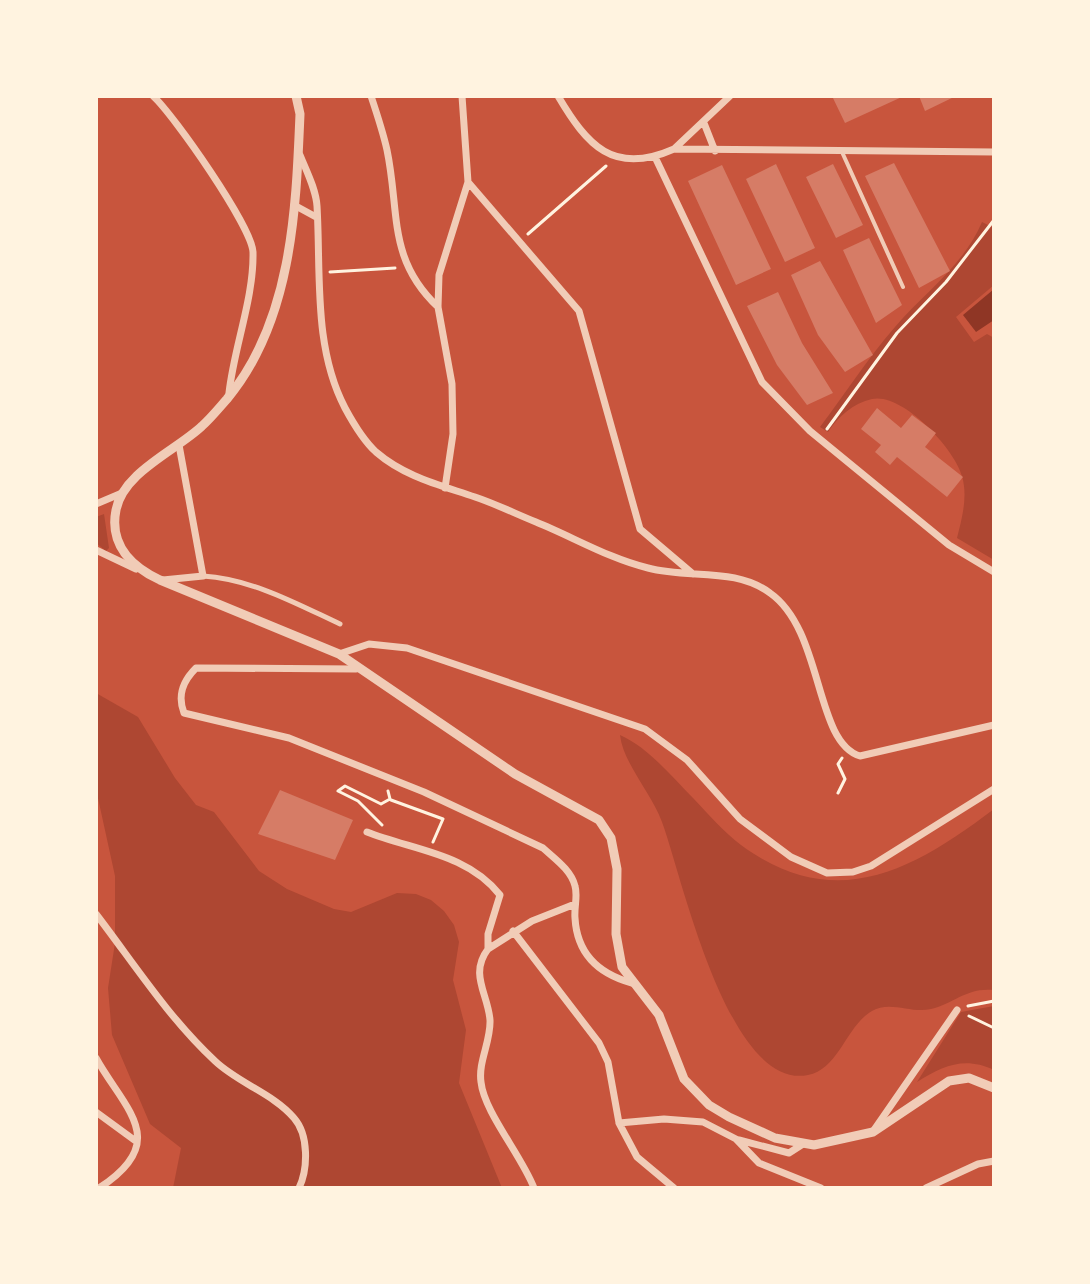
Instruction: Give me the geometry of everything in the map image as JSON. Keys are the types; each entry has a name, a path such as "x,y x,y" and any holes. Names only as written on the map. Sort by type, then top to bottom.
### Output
{"street":[{"path":"153,96 212,178 251,244 250,279 229,396"},
{"path":"96,504 122,493 203,426 229,396 256,355 281,290 290,253 298,150 296,96"},
{"path":"371,96 387,150 398,241 407,268 419,289 438,307"},
{"path":"445,488 453,434 452,384 438,307 439,275 468,182 462,96"},
{"path":"558,96 590,144 601,152 655,157 674,149 730,96"},
{"path":"704,123 715,151"},
{"path":"674,149 994,152"},
{"path":"298,150 317,205 324,349 345,408 375,451 423,481 645,568 694,575 734,576 766,590 788,606 809,646 837,740 846,752 860,756 994,725"},
{"path":"655,157 762,382 820,439 949,545 994,572"},
{"path":"468,182 579,311 640,529 650,541 694,575"},
{"path":"294,205 316,217"},
{"path":"179,445 203,576"},
{"path":"122,493 116,509 118,539 136,569"},
{"path":"96,550 339,654 356,669 515,774 586,812 606,828 617,869 618,951 632,983 659,1015 679,1069 695,1091 746,1126 803,1144 833,1142 873,1132 949,1081 969,1078 994,1088"},
{"path":"160,580 224,577 260,588 340,624"},
{"path":"339,654 369,644 407,648 645,729 687,760 740,819 791,857 827,873 853,872 871,866 994,789"},
{"path":"356,669 196,668 186,678 180,703 184,713 289,738 387,777 543,848 563,866 575,883 577,933 584,952 597,968 632,983"},
{"path":"367,832 393,842 430,849 489,880 500,895 488,934 488,949"},
{"path":"534,1188 519,1154 488,1103 480,1081 490,1018 479,975 481,958 513,931 575,904"},
{"path":"96,914 159,1002 184,1030 218,1064 294,1118 302,1135 306,1165 299,1188"},
{"path":"513,931 599,1043 608,1062 619,1123 637,1157 674,1188"},
{"path":"873,1132 957,1010"},
{"path":"96,1058 131,1108 138,1126 137,1142 131,1158 104,1186"},
{"path":"96,1112 137,1142"},
{"path":"619,1123 691,1121 713,1126 736,1139 789,1153 803,1144"},
{"path":"736,1139 759,1163 821,1188"},
{"path":"926,1188 978,1164 994,1161"}],"lane":[{"path":"841,150 903,287"}],"path":[{"path":"519,242 618,155"},
{"path":"820,439 897,333 946,282 994,220"},
{"path":"320,272 407,268"},
{"path":"838,793 845,779 838,764 846,752"},
{"path":"387,777 390,799"},
{"path":"393,842 378,818 338,791 345,786 381,804 390,799 443,819 430,849"},
{"path":"957,1010 994,1001"},
{"path":"957,1010 994,1028"}],"shaded area":[{"path":"982,222 994,228 994,285 956,317 974,342 987,334 994,338 994,560 957,538 964,500 962,476 938,438 912,413 884,399 872,399 847,411 828,432 820,427 885,339 965,252"},
{"path":"994,289 994,320 976,332 963,315"},
{"path":"104,514 109,548 106,551 96,543 96,517"},
{"path":"96,693 138,717 175,778 196,805 214,812 259,871 287,889 334,909 351,912 397,893 416,894 431,900 444,911 454,925 459,942 453,980 466,1030 459,1083 502,1188 173,1188 181,1148 150,1124 112,1035 108,988 115,943 115,876 96,789"},
{"path":"620,735 650,755 741,845 775,866 809,877 841,880 872,876 903,866 994,809 994,990 969,993 931,1009 879,1008 855,1026 835,1056 819,1071 808,1075 780,1071 754,1050 732,1016 712,975 662,822 626,756"},
{"path":"994,1006 994,1070 963,1063 936,1071 917,1082 961,1012"}],"building":[{"path":"832,96 904,96 845,123"},
{"path":"919,96 956,96 925,111"},
{"path":"894,163 950,271 919,288 865,176"},
{"path":"776,164 815,248 785,262 746,179"},
{"path":"833,164 863,225 836,238 806,177"},
{"path":"722,165 771,269 736,285 688,181"},
{"path":"869,238 902,305 876,323 843,250"},
{"path":"820,261 873,355 845,372 818,335 791,275"},
{"path":"778,292 802,343 833,393 807,405 777,365 747,306"},
{"path":"877,408 901,428 912,415 936,433 925,447 963,477 947,497 897,457 890,465 875,452 881,445 861,429"},
{"path":"280,790 353,820 335,860 258,834"}]}
